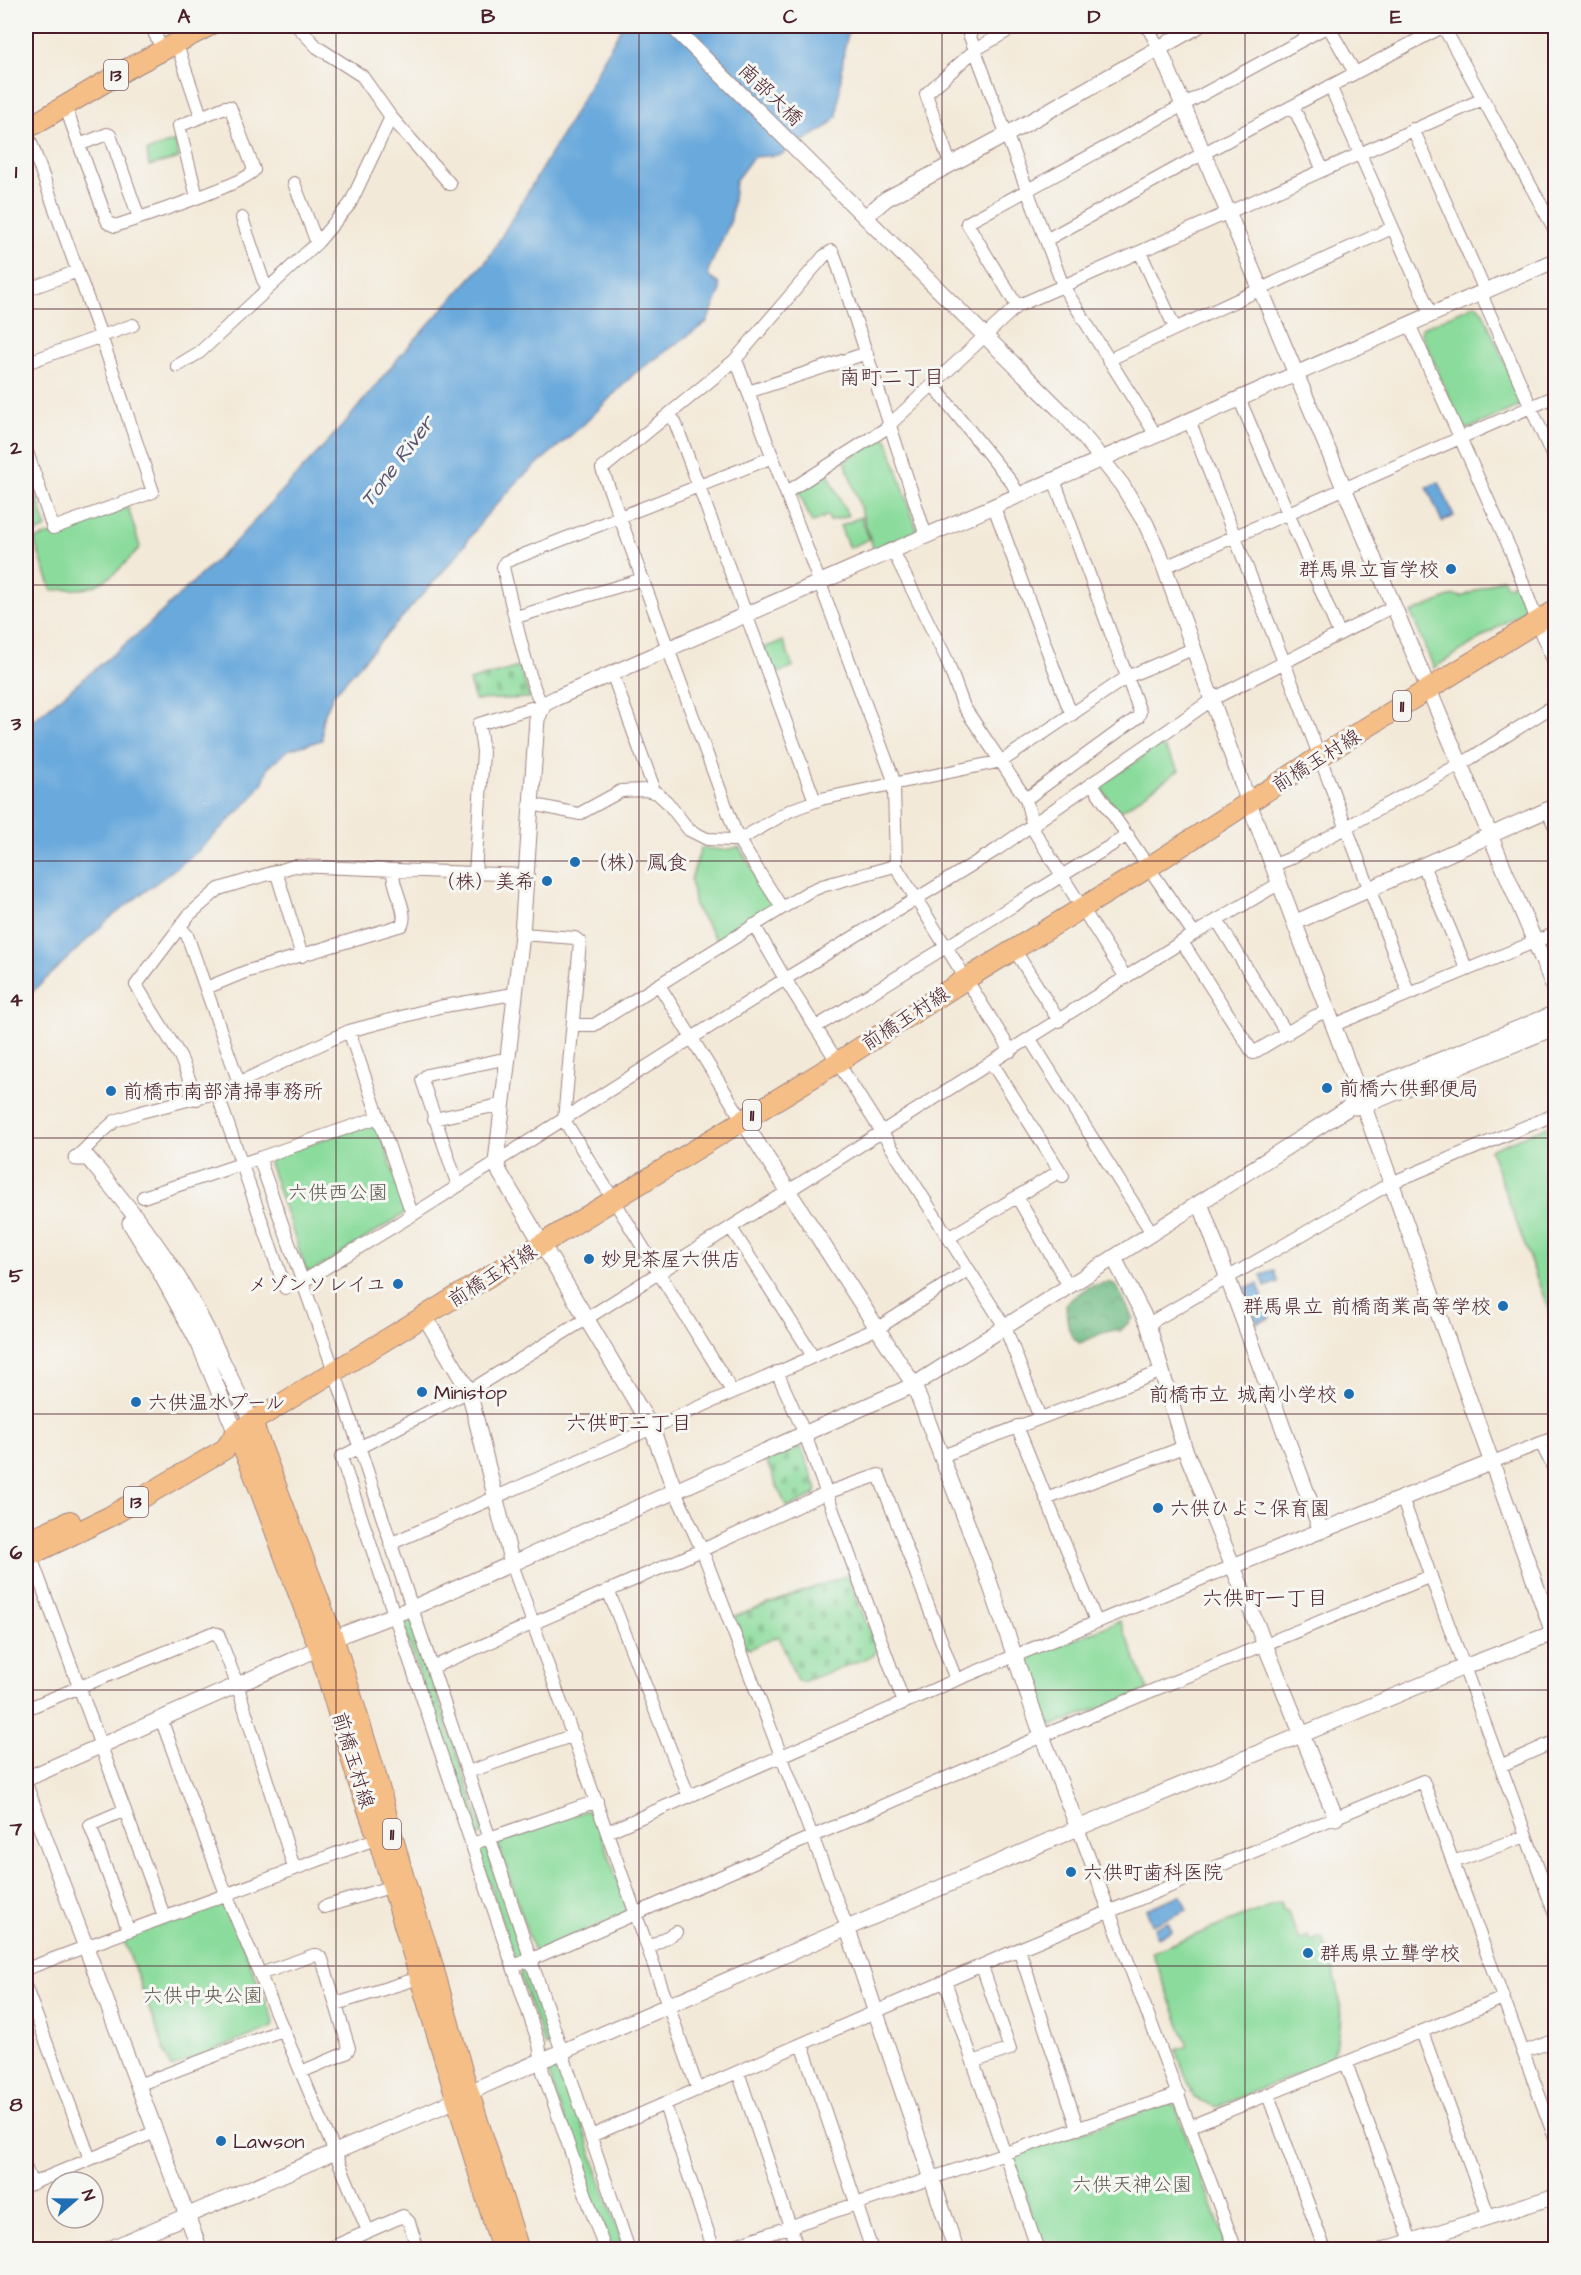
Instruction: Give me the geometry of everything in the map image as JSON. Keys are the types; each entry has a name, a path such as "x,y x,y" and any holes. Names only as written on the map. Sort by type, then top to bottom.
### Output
{"main road":[{"name":"13","path":"26,129 169,46 208,26"},
{"name":"前橋玉村線","path":"502,2250 463,2117 462,2096 327,1644 249,1461 244,1428 838,1062 966,979 1149,867 1319,757 1556,610"},
{"name":"13","path":"27,1549 107,1505 220,1436 244,1428"},
{"name":"前橋玉村線","path":"327,1644 358,1781 393,1886 419,1978 519,2250"}],"street":[{"path":"151,26 169,46 201,116"},
{"path":"297,26 317,47 362,76 392,117 450,184"},
{"name":"南部大橋","path":"672,26 1062,412 1102,458 1142,517 1165,567 1249,803 1296,922 1331,1018 1357,1103 1391,1183 1490,1463 1554,1635"},
{"path":"966,26 1063,286 1154,435"},
{"path":"950,164 926,94 975,50 1016,26"},
{"path":"1147,26 1159,48 1204,153 1556,992"},
{"path":"865,217 886,199 1006,135 1198,26"},
{"path":"1017,306 967,223 1328,26 1355,73"},
{"path":"1046,240 1443,26 1556,232"},
{"path":"1330,86 1431,314"},
{"path":"787,492 890,425 1017,306 1483,99"},
{"path":"64,106 108,223 115,226 197,197 251,176 254,170 230,107 225,106 180,124 178,129 197,197"},
{"path":"1293,106 1323,170"},
{"path":"177,366 200,352 317,243 350,204 392,117"},
{"path":"26,129 101,336 153,492 52,528 26,450"},
{"path":"1413,129 1482,284 1484,301 1556,464"},
{"path":"79,145 107,134 110,135 139,218"},
{"path":"294,183 317,243"},
{"path":"242,218 268,288"},
{"path":"1108,360 1392,228"},
{"path":"782,908 738,838 602,469 734,361 830,251 835,256 926,536"},
{"path":"1140,252 1174,328"},
{"path":"956,2250 847,1927 702,1550 675,1491 652,1429 496,1162 522,934 537,719 542,708 556,698 1556,260"},
{"path":"26,290 78,271"},
{"path":"1410,324 1511,551 1537,621 1556,663"},
{"path":"26,363 133,325"},
{"path":"748,392 867,353"},
{"path":"734,361 738,364 787,492 893,782 895,865 1011,1051"},
{"path":"933,385 1012,483 1019,496"},
{"path":"1165,567 1556,396"},
{"path":"1239,398 1339,633"},
{"path":"670,415 675,422 815,801"},
{"path":"1189,420 1284,662 1409,994"},
{"path":"542,708 503,567 505,562 773,457"},
{"path":"1026,799 1138,717 1140,712 1054,480"},
{"path":"993,507 1073,714"},
{"path":"893,551 946,658 964,707 1026,799 1032,826 1126,978"},
{"path":"516,617 642,579"},
{"path":"217,1093 285,1288 303,1282 564,1120 785,978 1032,826 1213,699 1394,606"},
{"path":"531,804 579,814 623,790 651,791 671,806 688,830 702,837 724,841 738,838 790,810 815,801 893,782 1002,761 1127,677 1195,648"},
{"path":"612,674 652,783 651,791"},
{"path":"1274,865 1289,859 1460,764 1556,704"},
{"path":"475,873 483,752 479,724 531,708 542,708"},
{"path":"1092,784 1194,934"},
{"path":"1296,922 1551,808 1556,830"},
{"path":"816,1027 1128,835"},
{"path":"197,1099 180,1056 136,985 189,915 219,889 300,865 526,875"},
{"path":"573,1025 594,1025 808,892 895,865"},
{"path":"1423,865 1467,969"},
{"path":"206,988 245,972 402,925 404,918 393,870"},
{"path":"276,871 302,956"},
{"path":"605,2250 543,2072 543,2060 513,1966 340,1457 470,1391 789,1193 1194,934 1280,883"},
{"path":"1217,920 1287,1034"},
{"path":"754,925 1005,1327 1040,1418"},
{"path":"181,928 187,935 239,1083"},
{"path":"1182,942 1253,1053 1315,1016 1331,1018 1409,994 1556,933"},
{"path":"522,934 575,938 580,942 564,1120 729,1386"},
{"path":"1014,949 1059,1021"},
{"path":"659,985 743,1121 914,1385 942,1456 1042,1736 1236,2250"},
{"path":"244,1428 156,1265 114,1200 76,1158 99,1134 116,1121 217,1093 349,1031 439,1007 499,996 514,996"},
{"path":"26,1779 914,1385 1357,1103 1556,1013"},
{"path":"1357,1103 1556,1027"},
{"path":"349,1031 414,1214"},
{"path":"1030,1039 1152,1233"},
{"path":"458,1186 422,1083 424,1077 427,1074 500,1060 507,1061"},
{"path":"948,1238 1061,1173 992,1063"},
{"path":"434,1119 494,1106 501,1108"},
{"path":"1148,1324 1391,1183 1556,1114"},
{"path":"143,1197 379,1117"},
{"path":"260,1158 629,2250"},
{"path":"1017,1197 1070,1286"},
{"path":"1200,1203 1230,1278 1322,1530"},
{"path":"731,1228 813,1356"},
{"path":"1114,1258 1148,1324 1184,1447 1336,1818"},
{"path":"390,1544 878,1328 968,1270"},
{"path":"425,1317 470,1391 512,1564 698,2090"},
{"path":"942,1456 1163,1371"},
{"path":"777,1372 804,1433 904,1703"},
{"path":"1017,1426 1096,1621"},
{"path":"607,1832 1096,1621 1556,1437"},
{"path":"1541,1443 1556,1473"},
{"path":"1046,1499 1184,1447"},
{"path":"433,1666 702,1550 826,1493 879,1475 956,1680"},
{"path":"1401,1498 1556,1917"},
{"path":"27,1549 164,1916"},
{"path":"513,1966 1042,1736 1431,1576"},
{"path":"608,1590 688,1797"},
{"path":"26,1708 215,1632 220,1636 237,1684 294,1868"},
{"path":"107,2250 1078,1828 1464,1667 1554,1635"},
{"path":"160,1719 226,1894 368,2230"},
{"path":"468,1772 574,1735"},
{"path":"1500,1766 1556,1742"},
{"path":"591,2136 945,1981 1423,1781 1556,2141"},
{"path":"26,1788 200,2250"},
{"path":"472,1844 597,1801"},
{"path":"125,1810 90,1826 128,1929"},
{"path":"1454,1862 1526,1836"},
{"path":"26,1969 128,1929 378,1838"},
{"path":"324,1907 393,1886"},
{"path":"648,1948 676,1932"},
{"path":"1019,1950 1078,2129"},
{"path":"260,1974 317,1955 322,1959 349,2046 348,2051 301,2072"},
{"path":"974,2062 1010,2049 982,1966"},
{"path":"336,2004 419,1978"},
{"path":"945,1981 1038,2250"},
{"path":"26,1988 90,2159"},
{"path":"1191,2126 1503,1998"},
{"path":"138,2085 282,2030"},
{"path":"1422,2032 1489,2217"},
{"path":"1523,2052 1556,2040"},
{"path":"802,2044 872,2250"},
{"path":"1346,2063 1411,2241"},
{"path":"738,2072 798,2250"},
{"path":"721,2250 1179,2094"},
{"path":"1268,2095 1325,2250"},
{"path":"665,2104 714,2250"},
{"path":"26,2169 28,2185 155,2132"},
{"path":"1383,2250 1555,2197"},
{"path":"326,2250 345,2246 368,2230 404,2216 409,2222 418,2250"}],"green space":[{"path":"175,141 179,158 149,166 147,151"},
{"path":"1476,304 1481,308 1521,400 1519,406 1468,429 1462,427 1421,333 1422,328"},
{"path":"881,437 887,439 917,530 915,536 875,553 845,461"},
{"path":"26,464 46,526 45,529 32,534 26,515"},
{"path":"828,473 848,516 830,521 828,515 812,523 799,492"},
{"path":"128,507 140,547 134,554 114,574 98,584 79,589 52,591 34,540"},
{"path":"861,517 869,539 849,548 840,526"},
{"path":"1503,578 1507,587 1514,583 1526,609 1434,668 1411,613 1454,595 1462,597"},
{"path":"783,641 793,667 770,676 760,649"},
{"path":"519,667 530,698 475,700 469,681"},
{"path":"1161,744 1179,770 1118,813 1100,786"},
{"path":"739,847 773,903 772,908 721,940 716,939 695,907 691,879 701,848 725,850"},
{"name":"六供西公園","path":"372,1123 378,1126 406,1209 404,1214 312,1272 306,1270 269,1163 271,1157"},
{"path":"1555,1123 1555,1328 1490,1150"},
{"path":"1108,1282 1116,1285 1133,1318 1120,1331 1104,1333 1079,1343 1069,1330 1066,1303 1088,1287"},
{"path":"801,1446 817,1490 814,1495 787,1508 766,1461"},
{"path":"848,1575 877,1650 873,1656 802,1682 797,1681 779,1636 749,1649 745,1647 733,1617"},
{"path":"412,1620 484,1834 474,1837 402,1623"},
{"path":"1120,1621 1148,1690 1046,1728 1023,1666 1030,1657"},
{"path":"588,1810 594,1813 627,1908 625,1914 538,1951 533,1949 498,1844 500,1840"},
{"path":"486,1846 525,1958 518,1960 514,1957 479,1852"},
{"name":"六供中央公園","path":"220,1902 226,1904 274,2022 273,2027 171,2068 123,1938"},
{"path":"1280,1902 1283,1910 1287,1910 1299,1940 1309,1936 1311,1941 1322,1937 1333,1968 1340,1999 1341,2016 1335,2047 1328,2062 1216,2107 1194,2098 1176,2050 1188,2046 1152,1952"},
{"path":"528,1967 555,2043 545,2047 520,1975 522,1970"},
{"path":"562,2065 624,2249 608,2249 548,2072"},
{"name":"六供天神公園","path":"1170,2103 1175,2105 1228,2249 1043,2249 1013,2159 1015,2154"}],"water":[{"name":"Tone River","path":"622,26 850,26 844,50 837,116 827,127 780,155 753,157 735,181 731,220 708,271 709,277 719,284 720,292 707,322 634,374 584,424 520,479 484,518 455,558 333,695 322,721 322,740 288,750 268,768 263,782 251,799 197,852 110,918 26,998 26,726 146,627 234,543 344,424 400,356 488,259 570,121"},
{"path":"1439,482 1454,516 1442,522 1427,487"},
{"path":"1274,1271 1278,1282 1265,1287 1261,1275"},
{"path":"1258,1284 1270,1318 1257,1323 1244,1288"},
{"path":"1181,1895 1187,1910 1152,1925 1146,1909"},
{"path":"1168,1922 1172,1931 1157,1937 1154,1928"}],"place":[{"name":"群馬県立盲学校","path":"1451,569"},
{"name":"（株）鳳食","path":"575,862"},
{"name":"（株）美希","path":"547,881"},
{"name":"前橋六供郵便局","path":"1327,1088"},
{"name":"前橋市南部清掃事務所","path":"111,1091"},
{"name":"妙見茶屋六供店","path":"589,1259"},
{"name":"メゾンソレイユ","path":"398,1284"},
{"name":"群馬県立 前橋商業高等学校","path":"1503,1306"},
{"name":"Ministop","path":"422,1392"},
{"name":"前橋市立 城南小学校","path":"1349,1394"},
{"name":"六供温水プール","path":"136,1402"},
{"name":"六供ひよこ保育園","path":"1158,1508"},
{"name":"六供町歯科医院","path":"1071,1872"},
{"name":"群馬県立聾学校","path":"1308,1953"},
{"name":"Lawson","path":"221,2141"}],"district":[{"name":"南町二丁目","path":"892,377"},
{"name":"六供町二丁目","path":"629,1423"},
{"name":"六供町一丁目","path":"1265,1598"}]}
